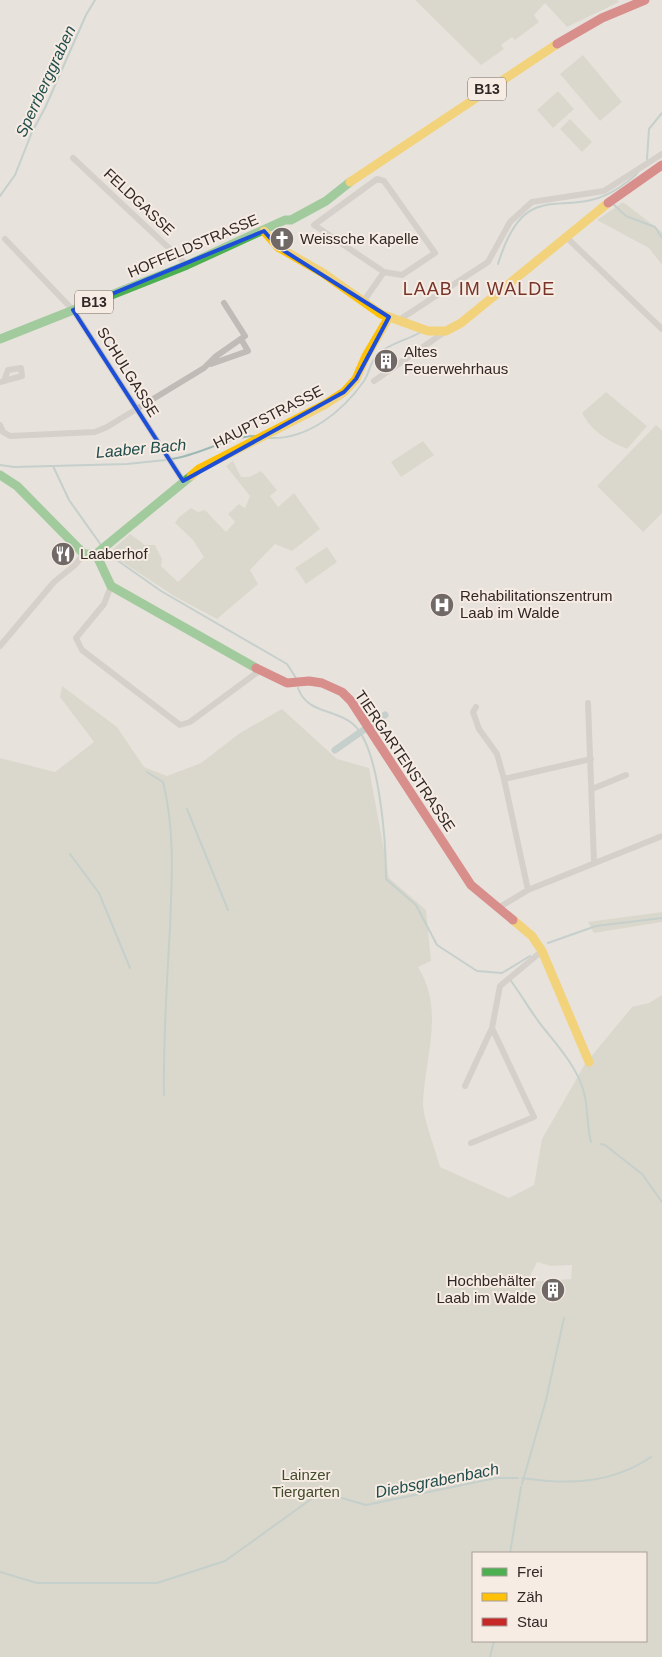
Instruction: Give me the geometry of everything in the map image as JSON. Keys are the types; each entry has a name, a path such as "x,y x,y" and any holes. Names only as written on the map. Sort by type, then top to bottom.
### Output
{"street":[{"name":"HOFFELDSTRASSE","path":"0,339 187,265 285,220 288,215 324,195 336,192 540,54 602,18 645,0"},
{"path":"398,320 488,262 510,222 532,202 604,191 662,154"},
{"name":"FELDGASSE","path":"73,158 187,265"},
{"path":"374,381 446,331 461,323 565,236 662,165"},
{"path":"377,179 384,181 435,253 402,275 384,272 314,225 377,179"},
{"path":"264,231 278,247 323,273 363,302 388,317 428,331 446,331"},
{"path":"565,236 662,329"},
{"name":"SCHULGASSE","path":"5,238 74,310 183,481"},
{"path":"363,302 384,272"},
{"path":"204,368 245,336 224,303"},
{"name":"HAUPTSTRASSE","path":"96,554 199,469 324,405 351,386 388,317"},
{"path":"0,425 3,432 10,436 95,432 107,427 219,360 248,351 241,338"},
{"path":"0,475 17,486 75,548 84,554 96,554 111,586 104,604 76,638 82,650 180,725 190,722 260,671"},
{"path":"0,646 49,588 75,565 84,554"},
{"name":"TIERGARTENSTRASSE","path":"111,586 260,671 287,683 309,681 332,686 342,692 351,701 472,885 532,936 542,951 589,1062"},
{"path":"588,703 594,862"},
{"path":"476,707 473,712 478,729 497,754 504,778 528,890"},
{"path":"504,778 591,759"},
{"path":"592,789 626,775"},
{"path":"498,908 508,900 528,890 662,836"},
{"path":"465,1086 492,1028 500,986 542,951"},
{"path":"471,1143 534,1117 492,1028"}],"highlighted area":[{"path":"264,231 278,247 389,317 356,379 344,392 183,481 73,310"}],"green space":[{"path":"415,0 617,0 619,2 567,27 545,3 534,15 539,22 515,40 512,37 501,45 504,49 481,65"},
{"path":"583,55 622,102 600,121 560,74"},
{"path":"558,91 574,109 553,128 537,110"},
{"path":"570,119 592,142 582,152 560,129"},
{"path":"623,202 662,232 662,265 649,248 597,220"},
{"path":"606,392 647,426 627,449 596,431 582,413"},
{"path":"656,425 662,430 662,513 643,532 597,486"},
{"path":"423,441 434,455 401,477 391,462"},
{"path":"233,461 241,477 249,477 261,471 277,490 270,496 278,507 294,493 320,529 292,551 275,544 250,570 258,584 217,619 174,596 109,553 130,534 145,545 155,545 162,559 161,566 178,582 204,557 193,540 175,523 179,517 191,508 198,512 205,510 226,532 235,522 228,514 239,504 245,508 250,496 226,466"},
{"path":"327,547 337,562 306,584 295,568"},
{"name":"Lainzer Tiergarten","path":"62,686 117,727 144,767 167,776 201,763 240,733 282,709 337,759 369,768 389,878 426,910 431,961 418,967 426,983 432,1017 423,1103 427,1126 440,1167 509,1198 534,1185 542,1139 585,1064 632,1007 649,1003 662,995 662,1657 0,1657 0,758 55,772 94,742 60,697","holes":["537,1262 551,1266 572,1265 571,1279 527,1282"]},
{"path":"662,912 662,922 594,933 588,922"}],"waterway":[{"name":"Sperrberggraben","path":"0,196 15,175 32,132 45,108 86,15 95,0"},
{"name":"Laaber Bach","path":"647,159 649,129 662,113"},
{"name":"Laaber Bach","path":"498,264 509,235 522,218 535,208 549,204 582,202 600,197 620,187 638,172"},
{"path":"612,203 626,216 655,227 662,238"},
{"name":"Laaber Bach","path":"269,438 297,434 323,422 346,403 364,381 373,360 378,354 387,347 419,333"},
{"name":"Laaber Bach","path":"171,459 192,454 234,439 255,436"},
{"name":"Laaber Bach","path":"0,465 14,467 127,464 166,460"},
{"path":"53,466 69,500 101,545"},
{"path":"107,553 161,591 287,664 296,678"},
{"path":"298,688 308,702 315,707 346,719 353,724 362,736 370,753 380,797 385,843 386,879 416,905 437,945 477,971 502,973 530,956"},
{"path":"335,750 385,715"},
{"path":"147,772 163,782 167,800 172,854 164,1095"},
{"path":"187,809 228,910"},
{"path":"70,854 99,893 130,968"},
{"path":"548,943 596,926 662,918"},
{"path":"511,981 566,1057 579,1079 586,1100 591,1142"},
{"path":"601,1144 605,1145 642,1174 662,1202"},
{"path":"522,1484 546,1400 564,1318"},
{"name":"Diebsgrabenbach","path":"522,1478 573,1482 589,1480 621,1473 651,1457"},
{"name":"Diebsgrabenbach","path":"0,1572 37,1583 157,1583 225,1561 321,1492 366,1505 496,1478 518,1478"},
{"path":"510,1552 521,1487"},
{"path":"490,1657 494,1642"}],"traffic: fast":[{"path":"0,339 187,265 285,220 291,220 326,201 350,182"},
{"path":"0,475 17,486 84,554 96,554 191,476"},
{"path":"96,554 111,586 256,668"}],"traffic: slow":[{"path":"350,182 557,44"},
{"path":"264,231 278,247 323,273 381,314 428,331 446,331 461,323 608,203"},
{"path":"191,476 199,469 324,405 344,392 356,379 366,356 389,317"},
{"path":"513,920 532,936 542,951 589,1062"}],"traffic: jam":[{"path":"557,44 602,18 645,0"},
{"path":"608,203 662,165"},
{"path":"256,668 287,683 309,681 322,683 342,692 351,701 471,885 513,920"}],"place":[{"name":"Weissche Kapelle","path":"282,239"},
{"name":"Altes Feuerwehrhaus","path":"386,361"},
{"name":"Laaberhof","path":"63,554"},
{"name":"Rehabilitationszentrum Laab im Walde","path":"442,605"},
{"name":"Hochbehälter Laab im Walde","path":"553,1290"}],"district":[{"name":"LAAB IM WALDE","path":"479,289"}]}
